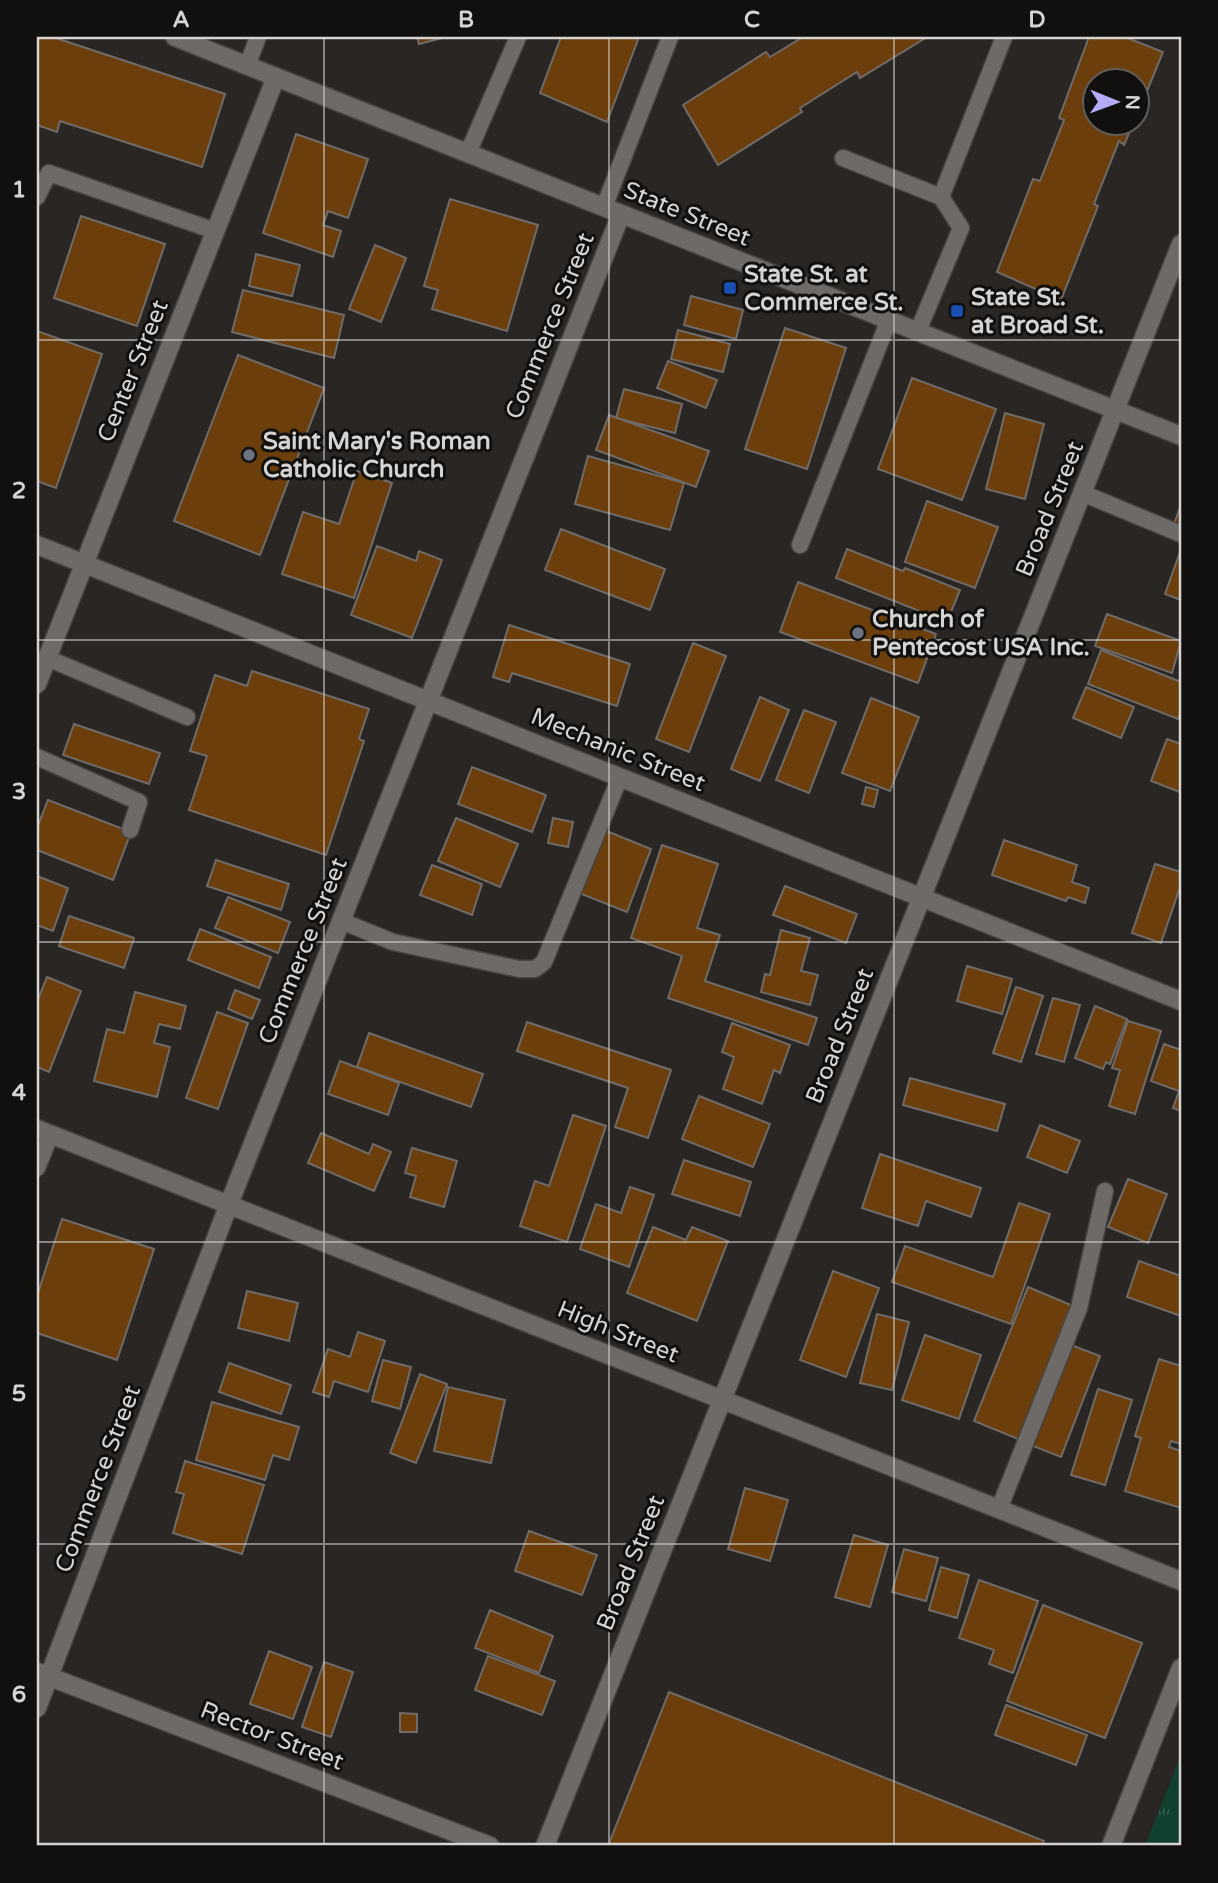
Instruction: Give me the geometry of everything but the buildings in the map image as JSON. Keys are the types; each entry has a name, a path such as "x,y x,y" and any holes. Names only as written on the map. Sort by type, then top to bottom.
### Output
{"street":[{"name":"State Street","path":"175,37 1181,436"},
{"name":"Center Street","path":"37,684 276,77"},
{"name":"Commerce Street","path":"37,1708 43,1674 621,214"},
{"name":"Broad Street","path":"545,1846 1181,244"},
{"name":"Mechanic Street","path":"37,545 1181,1001"},
{"name":"High Street","path":"44,1132 1181,1581"},
{"path":"1111,1846 1181,1668"},
{"name":"Rector Street","path":"43,1674 491,1846"}],"lane":[{"path":"247,66 258,37"},
{"path":"468,153 518,37"},
{"path":"604,207 670,37"},
{"path":"941,197 1004,37"},
{"path":"843,158 941,197 961,228 918,331"},
{"path":"37,197 49,173 215,231"},
{"path":"800,545 889,320"},
{"path":"1082,493 1181,534"},
{"path":"47,658 187,717"},
{"path":"37,757 139,802 130,831"},
{"path":"341,921 393,942 519,969 535,969 544,962 620,777"},
{"path":"37,1168 44,1132"},
{"path":"999,1509 1079,1308 1105,1191"}],"green space":[{"path":"1181,1755 1181,1846 1145,1846"}],"place":[{"name":"State St. at Commerce St.","path":"730,288"},
{"name":"State St. at Broad St.","path":"957,311"},
{"name":"Saint Mary's Roman Catholic Church","path":"249,455"},
{"name":"Church of Pentecost USA Inc.","path":"858,633"}]}
